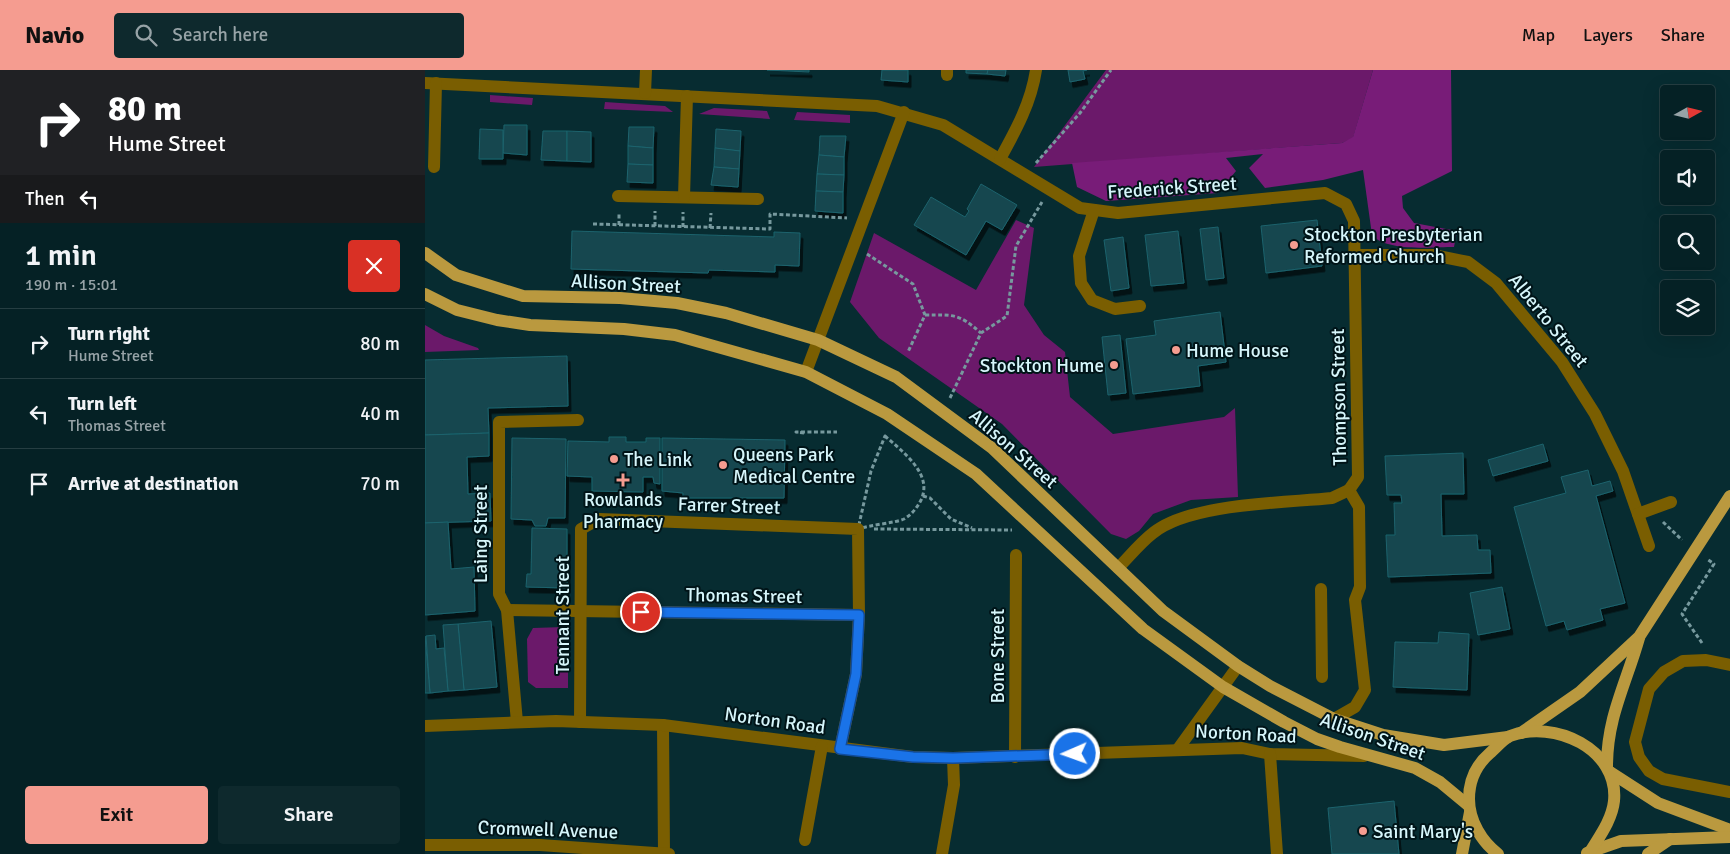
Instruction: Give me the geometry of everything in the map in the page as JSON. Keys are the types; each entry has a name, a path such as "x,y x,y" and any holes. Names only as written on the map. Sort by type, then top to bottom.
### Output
{"main road":[{"name":"Allison Street","path":"425,253 456,275 523,296 620,298 677,303 726,313 818,340 896,377 992,448 1163,611 1238,666 1270,686 1334,719 1383,735 1444,745 1515,735"},
{"name":"Allison Street","path":"425,294 457,310 497,320 530,326 624,329 675,335 806,372 887,414 976,474 1143,629 1223,687 1317,739 1372,757 1415,768 1440,782 1469,809"},
{"path":"1462,854 1469,809 1469,785 1482,760 1515,735 1580,692 1639,637 1730,496"},
{"path":"1588,853 1607,824 1614,800 1607,740 1613,713 1628,677 1639,637"},
{"path":"1515,735 1557,732 1581,742 1609,769 1658,803 1730,830"},
{"path":"1469,809 1485,844 1498,854"},
{"path":"1588,853 1621,841 1730,838"},
{"path":"1648,854 1670,839"}],"street":[{"path":"645,93 646,70"},
{"path":"1000,159 1022,119 1033,91 1036,70"},
{"path":"431,83 434,167"},
{"name":"Frederick Street","path":"431,83 877,106 943,125 1000,159 1048,191 1080,208 1094,210 1118,213 1325,193 1345,204"},
{"path":"684,197 687,96"},
{"path":"806,372 852,244 903,112"},
{"path":"618,196 758,200"},
{"name":"Thompson Street","path":"1334,719 1355,707 1365,690 1355,600 1360,587 1359,507 1349,490 1358,477 1355,255 1353,221 1345,204"},
{"path":"1094,210 1079,256 1081,283 1092,300 1115,309 1140,306"},
{"name":"Alberto Street","path":"1355,255 1433,255 1469,262 1496,283 1562,362 1595,414 1623,471 1649,546"},
{"name":"Laing Street","path":"517,722 507,610 499,594 499,422 578,420"},
{"path":"1117,568 1153,532 1199,511 1332,498 1349,490"},
{"path":"1638,514 1671,502"},
{"name":"Farrer Street","path":"599,519 858,528"},
{"name":"Tennant Street","path":"581,722 581,529 599,519"},
{"path":"840,749 856,674 859,615 858,528"},
{"name":"Bone Street","path":"1015,757 1016,555"},
{"path":"1321,588 1322,677"},
{"name":"Thomas Street","path":"507,610 859,615"},
{"path":"1730,665 1706,660 1683,661 1664,672 1649,690 1639,721 1635,742 1639,757 1649,771 1663,779 1730,792"},
{"name":"Norton Road","path":"1178,749 1238,666"},
{"name":"Norton Road","path":"425,726 517,722 663,725 913,757 1015,757 1178,749 1241,748 1271,754 1372,757"},
{"path":"663,725 667,853"},
{"path":"805,840 822,746"},
{"path":"1271,754 1277,854"},
{"path":"942,854 955,785 953,758"},
{"name":"Cromwell Avenue","path":"425,845 667,853"}],"path":[{"path":"1025,176 1080,113 1111,70"},
{"path":"943,412 981,333 1007,316 1016,246 1048,191"},
{"path":"593,224 770,229 770,214 851,218"},
{"path":"852,244 913,284 925,315 908,352"},
{"path":"925,315 951,315 963,318 981,333"},
{"path":"804,433 796,432 837,432"},
{"path":"885,436 907,455 918,468 923,480 923,496 915,510 903,520 858,528 871,471 885,436"},
{"path":"923,496 930,498 951,519 973,528"},
{"path":"858,528 1014,530"}],"shaded area":[{"path":"1106,70 1373,70 1353,138 1342,143 1034,167"},
{"path":"1373,70 1451,70 1452,171 1402,196 1403,208 1414,223 1457,231 1454,247 1422,248 1399,246 1388,244 1372,235 1363,170 1323,180 1265,188 1249,168 1263,154 1226,158 1236,171 1218,193 1106,201 1077,187 1072,163 1342,143 1353,137"},
{"path":"490,95 533,98 532,105 490,102"},
{"path":"605,102 665,106 673,112 604,109"},
{"path":"714,108 767,111 770,119 699,114"},
{"path":"797,112 850,115 850,123 794,120"},
{"path":"1016,220 1034,228 1024,305 1044,335 1065,352 1070,397 1113,434 1224,417 1235,408 1238,497 1191,500 1153,514 1139,531 1126,539 1111,534 1002,424 879,338 850,302 874,233 976,290"},
{"path":"425,325 444,336 479,350 425,352"},
{"path":"564,627 568,631 568,688 536,688 528,682 527,639 533,628"}],"building":[{"path":"767,70 809,70 809,72"},
{"path":"882,70 908,70 908,82 881,80"},
{"path":"966,70 988,70 987,74 966,73"},
{"path":"988,70 1006,70 1005,76 987,74"},
{"path":"1068,70 1087,70 1083,71 1085,79 1070,82"},
{"path":"504,125 527,125 527,155 503,153"},
{"path":"629,127 654,127 653,148 628,146"},
{"path":"480,129 503,130 503,159 479,159"},
{"path":"716,129 741,131 740,151 715,148"},
{"path":"543,131 567,131 567,161 541,160"},
{"path":"567,131 591,132 591,162 567,161"},
{"path":"820,136 846,136 844,157 819,155"},
{"path":"628,146 653,148 653,165 628,164"},
{"path":"715,148 740,151 739,169 714,167"},
{"path":"819,155 844,157 844,175 817,174"},
{"path":"628,164 653,165 653,183 627,182"},
{"path":"714,167 739,169 738,187 711,185"},
{"path":"817,174 844,175 843,192 816,191"},
{"path":"981,184 1017,205 1002,230 986,221 966,255 914,225 931,197 965,217 969,211 967,209"},
{"path":"816,191 843,192 843,213 815,211"},
{"name":"Stockton Presbyterian Reformed Church","path":"1317,220 1322,266 1266,273 1261,226"},
{"path":"1218,227 1224,278 1206,280 1200,229"},
{"path":"572,231 774,237 774,232 800,233 799,266 775,265 775,272 709,270 708,273 571,269"},
{"path":"1178,231 1184,283 1151,286 1145,235"},
{"path":"1123,237 1129,288 1111,291 1104,240"},
{"name":"Hume House","path":"1220,312 1226,362 1198,366 1200,386 1133,394 1126,339 1156,335 1154,321"},
{"name":"Stockton Hume","path":"1120,335 1126,393 1108,395 1102,337"},
{"path":"567,356 568,406 488,408 489,433 425,435 425,360"},
{"path":"489,433 489,456 467,457 468,494 490,493 491,521 425,523 425,435"},
{"name":"The Link","path":"609,437 626,437 626,442 646,442 646,438 660,438 660,484 654,483 653,477 643,477 643,492 592,491 592,477 567,476 568,441 609,442"},
{"path":"512,438 566,439 565,518 548,518 546,526 535,526 532,520 511,519"},
{"name":"Queens Park Medical Centre","path":"662,438 785,440 784,498 683,498 683,493 662,491"},
{"path":"1543,444 1548,461 1493,476 1488,460"},
{"path":"1463,453 1464,494 1441,494 1442,536 1477,535 1478,550 1490,550 1491,573 1388,577 1386,535 1395,535 1394,503 1402,503 1401,495 1387,495 1385,456"},
{"path":"1588,470 1592,486 1610,481 1613,491 1596,496 1625,603 1600,609 1603,620 1567,630 1564,621 1546,626 1514,507 1566,493 1561,477"},
{"path":"448,522 451,569 474,567 475,611 425,615 425,523"},
{"path":"532,528 567,529 567,588 526,587 527,574 531,574"},
{"path":"1502,587 1510,629 1478,635 1470,593"},
{"path":"491,621 497,687 464,690 458,624"},
{"path":"458,624 464,690 448,691 443,625"},
{"path":"1439,632 1469,634 1467,690 1393,687 1395,642 1438,643"},
{"path":"435,635 436,649 444,648 448,691 430,693 426,636"},
{"path":"425,636 430,693 425,693"},
{"name":"Saint Mary's","path":"1394,801 1399,854 1332,854 1328,808"}],"place":[{"name":"Stockton Presbyterian Reformed Church","path":"1294,245"},
{"name":"Hume House","path":"1176,350"},
{"name":"Stockton Hume","path":"1114,365"},
{"name":"The Link","path":"614,459"},
{"name":"Queens Park Medical Centre","path":"723,465"},
{"name":"Rowlands Pharmacy","path":"623,480"},
{"name":"Saint Mary's","path":"1363,831"}],"route":[{"path":"641,612 859,615 856,674 840,749 913,757 953,758 1075,754"}]}
